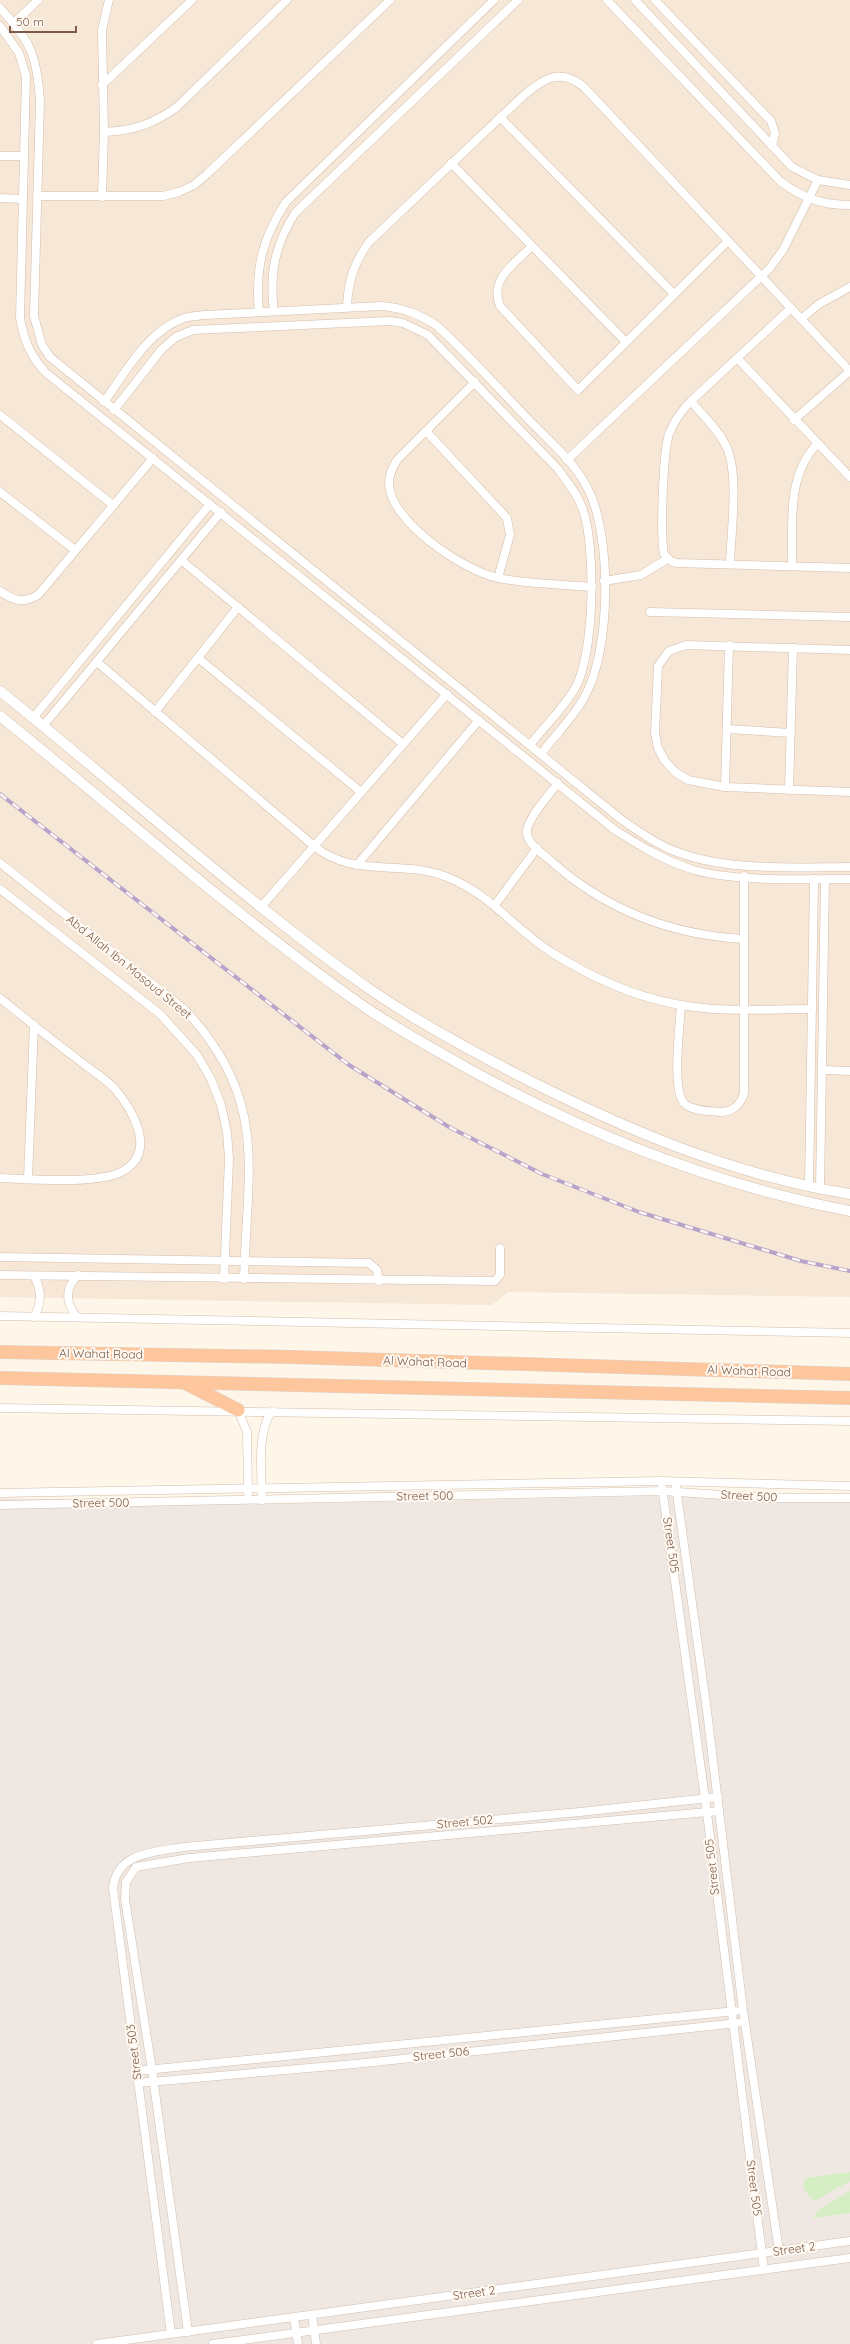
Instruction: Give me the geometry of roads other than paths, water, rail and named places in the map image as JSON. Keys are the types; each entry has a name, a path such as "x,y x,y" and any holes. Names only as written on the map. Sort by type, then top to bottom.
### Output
{"highway":[{"name":"Al Wahat Road","path":"0,1352 291,1357 850,1374"},
{"name":"Al Wahat Road","path":"0,1378 850,1398"},
{"path":"184,1383 238,1410"}],"street":[{"path":"14,23 38,0"},
{"path":"102,197 104,132 102,30 109,0"},
{"path":"102,85 192,0"},
{"path":"104,132 123,131 142,127 160,120 177,107 287,0"},
{"path":"37,196 163,196 179,192 194,185 226,158 390,0"},
{"path":"259,312 257,289 260,259 264,243 274,220 286,202 494,0"},
{"path":"274,311 271,291 274,256 284,230 295,213 518,0"},
{"path":"607,0 768,169 794,191 810,199 823,203 850,205"},
{"path":"635,0 792,166 818,180 850,185"},
{"path":"655,0 771,121 775,134 772,146"},
{"path":"0,8 14,23 31,48 38,74 40,101 34,316 42,345 61,368 622,820 649,838 672,850 698,859 724,863 850,867"},
{"path":"0,26 19,53 26,76 19,298 23,337 30,353 40,366 615,830 643,848 667,860 695,870 744,876 850,879"},
{"path":"347,307 347,290 351,272 359,256 375,237 500,117 546,79 562,76 578,82 850,371 794,420"},
{"path":"500,117 674,294"},
{"path":"0,156 24,156"},
{"path":"451,163 626,342"},
{"path":"567,460 762,276 777,260 810,199 818,180"},
{"path":"0,198 23,199"},
{"path":"532,246 500,278 496,292 497,299 500,306 578,390 728,241"},
{"path":"802,319 819,304 850,287"},
{"path":"19,298 34,298"},
{"path":"104,402 151,339 166,327 184,318 205,315 347,307 400,308 417,313 436,325 567,460 585,483 595,504 602,538 604,581 602,639 593,678 585,697 541,754"},
{"path":"791,308 691,401 676,419 666,446 663,549 667,559 677,563 850,568"},
{"path":"114,410 162,349 176,337 193,330 339,322 390,321 404,323 428,335 476,382 558,469 573,488 584,510 588,532 592,587 586,654 574,690 530,745"},
{"path":"737,358 794,420 850,477"},
{"path":"476,382 397,460 391,471 389,483 397,507 435,546 454,560 498,578 592,587"},
{"path":"691,401 721,437 730,456 733,476 730,564"},
{"path":"0,415 113,505"},
{"path":"426,431 507,518 510,535 498,578"},
{"path":"792,566 794,485 802,462 817,444"},
{"path":"0,591 15,600 25,600 35,597 153,458"},
{"path":"0,492 75,550"},
{"path":"33,718 210,504"},
{"path":"44,726 221,512"},
{"path":"604,581 641,575 667,559"},
{"path":"181,560 403,744"},
{"path":"156,712 238,607"},
{"path":"650,612 850,617"},
{"path":"725,787 729,645"},
{"path":"850,650 729,645 677,646 662,658 657,675 655,726 658,748 665,761 675,772 688,780 725,787 850,792"},
{"path":"789,790 793,648"},
{"path":"198,658 361,792"},
{"path":"97,662 314,846 334,859 357,865 387,869 416,870 445,876 471,888 495,905 535,940 585,972 627,990 681,1005 812,1009"},
{"path":"0,691 260,907 370,989 449,1038 611,1121 682,1150 734,1167 809,1187 850,1194"},
{"path":"260,907 447,694"},
{"path":"0,716 305,962 357,1002 440,1053 525,1100 604,1136 670,1162 731,1183 781,1196 850,1211"},
{"path":"357,865 479,720"},
{"path":"727,729 791,733"},
{"path":"558,783 526,828 529,840 587,890 615,907 645,920 693,934 744,939"},
{"path":"495,905 537,848"},
{"name":"Abd Allah Ibn Masoud Street","path":"0,863 185,1010 203,1029 218,1050 231,1073 240,1097 250,1148 244,1279"},
{"path":"783,866 783,878"},
{"path":"681,1005 677,1080 678,1096 691,1108 722,1112 734,1108 742,1099 744,1093 744,876"},
{"path":"809,1187 814,879"},
{"path":"820,1189 825,879"},
{"name":"Abd Allah Ibn Masoud Street","path":"0,889 160,1014 197,1055 211,1079 221,1105 227,1132 229,1159 224,1279"},
{"path":"305,962 315,949"},
{"path":"0,998 113,1087 134,1116 141,1140 139,1153 133,1163 123,1171 107,1176 0,1178"},
{"path":"28,1178 34,1025"},
{"path":"823,1070 850,1071"},
{"path":"0,1275 78,1275 379,1281 495,1281 500,1275 500,1248"},
{"path":"0,1257 369,1264 377,1270 379,1281"},
{"path":"77,1317 68,1304 68,1296 73,1281 78,1275"},
{"path":"34,1276 39,1287 40,1299 34,1317"},
{"path":"0,1316 850,1333"},
{"path":"0,1408 238,1410 850,1421"},
{"path":"238,1410 247,1432 248,1501"},
{"path":"262,1500 263,1430 272,1411"},
{"name":"Street 500","path":"0,1493 661,1481 850,1486"},
{"name":"Street 505","path":"661,1481 707,1812 764,2270"},
{"name":"Street 505","path":"675,1481 718,1797 743,2010 778,2251"},
{"path":"336,1486 336,1498"},
{"path":"127,1491 127,1503"},
{"path":"59,1492 60,1504"},
{"name":"Street 500","path":"0,1505 663,1492 768,1498 850,1498"},
{"name":"Street 502","path":"213,1845 580,1812 718,1797"},
{"name":"Street 502","path":"215,1856 297,1850 671,1814 719,1811"},
{"path":"295,1837 297,1850"},
{"path":"213,1845 215,1856"},
{"name":"Street 503","path":"171,2334 113,1888 117,1873 122,1865 134,1857 151,1853 213,1845"},
{"name":"Street 503","path":"188,2332 152,2070 125,1899 126,1882 136,1867 144,1864 215,1856"},
{"path":"124,1973 136,1969"},
{"name":"Street 506","path":"136,2071 743,2010"},
{"name":"Street 506","path":"138,2083 153,2083 355,2064 745,2022"},
{"path":"246,2061 248,2074"},
{"name":"Street 2","path":"97,2344 850,2241"},
{"name":"Street 2","path":"213,2344 850,2258"},
{"path":"312,2315 316,2344"},
{"path":"294,2318 298,2344"}],"railway":[{"path":"0,794 349,1065 449,1127 542,1174 639,1212 801,1261 850,1271"}]}
